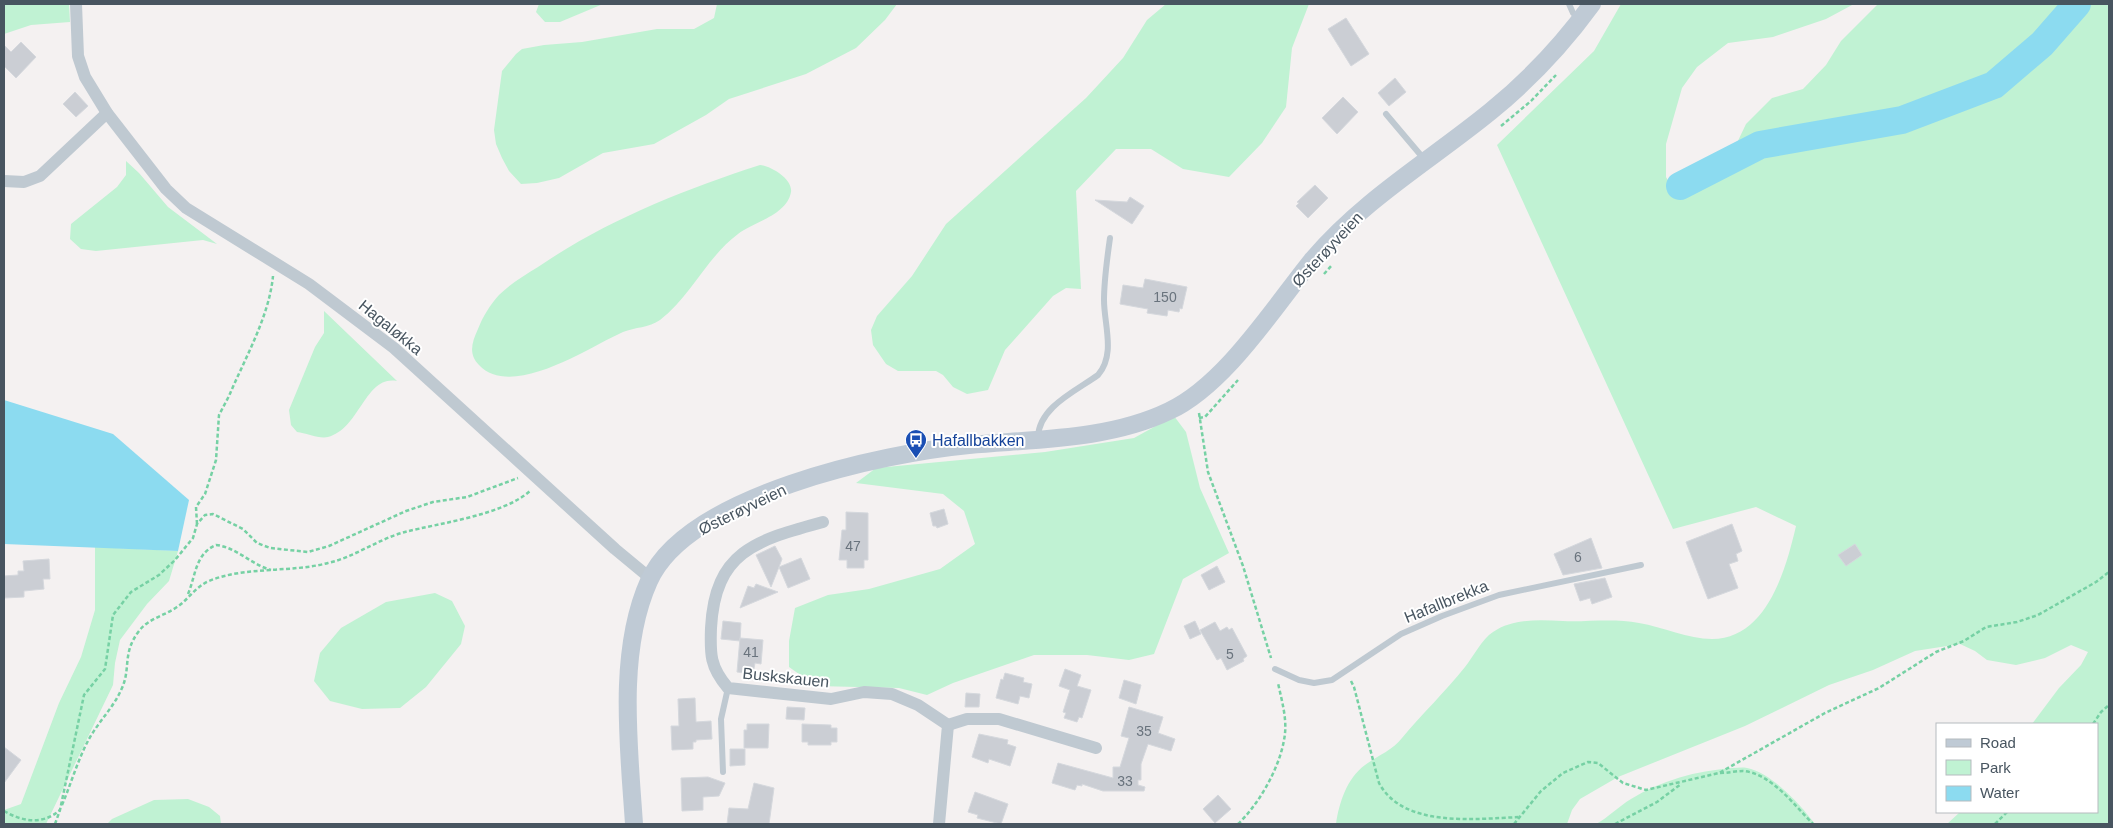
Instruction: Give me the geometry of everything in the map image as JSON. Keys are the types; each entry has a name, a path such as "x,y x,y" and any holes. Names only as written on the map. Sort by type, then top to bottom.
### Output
{"main road":[{"name":"Østerøyveien","path":"634,824 629,710 630,681 638,613 650,578 679,542 704,524 743,505 794,484 850,466 891,456 951,447 1038,439 1106,430 1157,417 1193,398 1226,367 1316,256 1346,225 1387,188 1469,128 1514,91 1550,56 1592,4"}],"street":[{"name":"Hagaløkka","path":"76,4 78,56 85,77 107,113 166,189 186,208 309,284 394,348 535,477 650,578"},
{"path":"4,181 24,182 40,176 107,113"},
{"name":"Buskskauen","path":"824,522 787,532 754,545 736,557 725,572 712,606 710,654 717,675 728,688 830,700 864,692 892,694 918,705 948,725"},
{"path":"939,824 948,725 967,719 999,719 1096,748"}],"lane":[{"path":"1569,4 1573,13 1580,20"},
{"path":"1386,114 1425,160"},
{"path":"1038,439 1039,428 1049,411 1104,369 1108,339 1104,289 1110,238"},
{"name":"Hafallbrekka","path":"1275,669 1299,680 1314,683 1332,680 1401,634 1499,595 1641,565"},
{"path":"723,772 721,719 728,688"}],"path":[{"path":"1500,126 1531,101 1557,74"},
{"path":"1321,277 1336,260"},
{"path":"4,811 41,821 51,818 60,810 84,695 105,669 113,615 131,592 159,575 175,560 193,538 197,524 196,508 205,494 216,460 221,408 229,396 264,314 272,292 274,263"},
{"path":"1199,418 1205,417 1241,376"},
{"path":"1193,398 1198,405 1210,478 1243,566 1275,669 1285,718 1284,740 1278,760 1264,789 1238,824"},
{"path":"197,524 205,515 213,514 243,529 256,543 270,548 308,552 329,546 406,511 433,502 468,497 535,477"},
{"path":"55,824 84,747 123,686 126,659 133,640 147,623 179,606 188,596 207,582 218,578 330,563 367,549 389,537 441,525 490,510 519,498 535,477"},
{"path":"188,596 199,560 216,545 272,571"},
{"path":"1719,774 1825,713 1879,688 1936,652 1964,641 1986,627 2017,622 2038,615 2096,582 2109,572"},
{"path":"1345,671 1354,687 1379,784 1385,795 1394,804 1415,816 1434,820 1520,817"},
{"path":"2094,723 2101,712 2109,705"},
{"path":"1514,824 1541,792 1563,773 1588,762 1598,763 1632,788 1646,790 1719,774 1744,771 1758,776 1781,792 1813,824"},
{"path":"1615,824 1658,802 1682,783"},
{"path":"1995,824 2006,813"}],"green space":[{"path":"4,4 69,4 70,22 31,25 4,34"},
{"path":"539,4 603,4 560,22 545,22 536,12"},
{"path":"717,4 897,4 885,20 856,48 806,74 729,99 706,115 654,144 603,153 559,178 537,183 521,184 509,171 496,144 494,130 502,71 522,49 582,42 657,29 694,29 714,18"},
{"path":"1166,4 1309,4 1292,48 1286,107 1262,143 1229,177 1183,169 1151,149 1116,149 1076,191 1081,289 1066,288 1053,296 1005,350 988,390 967,394 953,387 943,375 936,371 898,371 886,364 873,345 871,330 877,316 912,276 946,224 1086,98 1123,58 1147,20"},
{"path":"1621,4 1854,4 1826,19 1773,37 1728,43 1697,67 1682,88 1666,144 1666,177 1671,186 1742,159 1736,145 1746,124 1772,98 1803,89 1826,65 1841,41 1878,4 2109,4 2109,824 1947,824 1959,813 2098,813 2098,723 2033,723 2059,688 2081,665 2088,652 2071,645 2045,658 2016,665 1987,660 1975,651 1960,644 1915,651 1873,670 1829,685 1745,726 1618,777 1580,799 1572,810 1567,824 1336,824 1345,791 1353,777 1365,765 1398,742 1457,676 1489,635 1501,627 1527,621 1611,620 1639,623 1703,638 1712,639 1731,636 1747,627 1760,615 1780,581 1796,526 1756,507 1673,529 1497,145 1594,51"},
{"path":"126,161 139,173 168,207 217,244 203,240 96,251 81,249 70,239 71,224 117,187 126,175"},
{"path":"760,165 770,168 789,182 791,192 788,200 777,212 738,234 727,243 681,300 660,320 651,325 623,332 571,358 530,374 511,377 493,374 479,365 473,357 473,343 482,320 499,295 518,280 564,250 617,221 702,185"},
{"path":"324,311 397,381 386,381 377,386 348,424 339,432 328,437 317,437 297,432 291,425 289,410 315,347 324,333"},
{"path":"1174,416 1186,432 1200,488 1229,553 1183,579 1154,654 1129,660 1087,655 1034,655 953,683 927,695 899,688 816,686 789,667 789,641 795,608 828,595 869,589 940,569 975,544 964,511 943,494 856,483 876,468 1045,452 1134,438"},
{"path":"95,547 178,551 169,581 147,604 120,640 113,685 46,824 4,824 4,810 21,804 59,703 81,657 95,610"},
{"path":"435,593 452,601 465,626 461,644 426,687 400,708 362,709 330,701 314,681 320,653 341,628 386,602"},
{"path":"1747,768 1766,776 1794,799 1815,824 1596,824 1643,792 1667,782 1705,771"},
{"path":"188,799 209,807 220,816 221,824 107,824 112,819 154,800"}],"water":[{"path":"4,400 113,434 189,500 178,551 4,544"}],"building":[{"path":"1346,18 1369,54 1351,66 1328,29"},
{"path":"21,42 36,57 16,78 4,66 4,45 11,52"},
{"path":"1395,78 1406,92 1389,106 1378,93"},
{"path":"75,92 88,106 76,117 63,104"},
{"path":"1343,97 1358,112 1337,134 1322,118"},
{"path":"1315,185 1328,198 1308,218 1296,206 1299,203 1297,202"},
{"path":"1130,197 1144,206 1132,224 1095,200 1127,202"},
{"path":"1145,279 1187,287 1182,309 1180,308 1179,312 1168,310 1167,316 1147,313 1148,309 1120,304 1123,285 1143,288"},
{"path":"944,509 948,524 937,528 933,526 930,513"},
{"path":"846,512 868,513 868,560 864,560 864,568 847,568 847,560 839,560 842,530 846,530"},
{"path":"1732,524 1742,551 1736,554 1738,561 1729,564 1738,588 1708,599 1686,542"},
{"path":"1591,538 1602,568 1563,575 1554,554"},
{"path":"1855,544 1862,555 1846,566 1838,555"},
{"path":"775,546 782,559 771,587 756,555"},
{"path":"801,558 810,579 788,588 779,567"},
{"path":"49,559 50,579 43,579 44,589 24,591 24,597 4,598 4,576 18,575 18,571 24,571 23,561"},
{"path":"1217,566 1225,582 1209,590 1201,575"},
{"path":"1605,578 1612,597 1592,604 1590,598 1580,601 1574,584"},
{"path":"756,584 778,592 740,608 748,586 754,588"},
{"path":"723,621 741,623 740,641 721,639"},
{"path":"1195,621 1201,634 1190,639 1184,626"},
{"path":"1215,622 1220,631 1227,627 1229,630 1232,628 1247,656 1243,659 1244,661 1227,670 1221,658 1217,660 1200,630"},
{"path":"740,638 763,640 761,664 755,663 753,674 737,672"},
{"path":"1065,669 1081,675 1077,686 1091,690 1082,718 1079,717 1077,722 1064,718 1066,713 1063,712 1070,690 1059,686"},
{"path":"1005,673 1024,678 1023,682 1032,684 1029,698 1020,696 1018,704 996,698 1001,679 1003,680"},
{"path":"1124,680 1141,685 1136,704 1119,698"},
{"path":"966,693 980,694 979,707 965,707"},
{"path":"695,698 696,722 711,721 712,739 696,740 696,742 693,742 693,749 672,750 671,726 679,726 678,699"},
{"path":"787,707 805,708 804,720 786,719"},
{"path":"1129,707 1163,717 1158,733 1175,739 1171,751 1148,744 1141,764 1141,780 1138,780 1138,785 1145,787 1144,791 1103,791 1082,784 1082,786 1077,785 1075,790 1052,783 1058,763 1113,778 1113,767 1120,767 1129,738 1121,736"},
{"path":"747,724 769,724 768,748 744,748 744,730 747,730"},
{"path":"802,724 831,725 831,728 837,728 837,742 831,742 831,745 808,745 808,742 802,742"},
{"path":"979,734 1008,740 1007,744 1016,747 1010,766 989,759 988,763 972,757"},
{"path":"4,747 21,760 4,783"},
{"path":"730,749 745,749 745,765 730,766"},
{"path":"708,777 725,783 719,796 703,797 703,810 682,811 681,778"},
{"path":"754,783 774,788 769,824 727,824 729,808 748,809"},
{"path":"975,792 1008,804 1001,824 977,818 978,815 968,812"},
{"path":"1218,795 1231,809 1215,823 1203,809"}],"waterway":[{"path":"1680,186 1760,145 1902,120 1994,85 2042,44 2077,4"}],"place":[{"name":"Hafallbakken","path":"916,459"}]}
